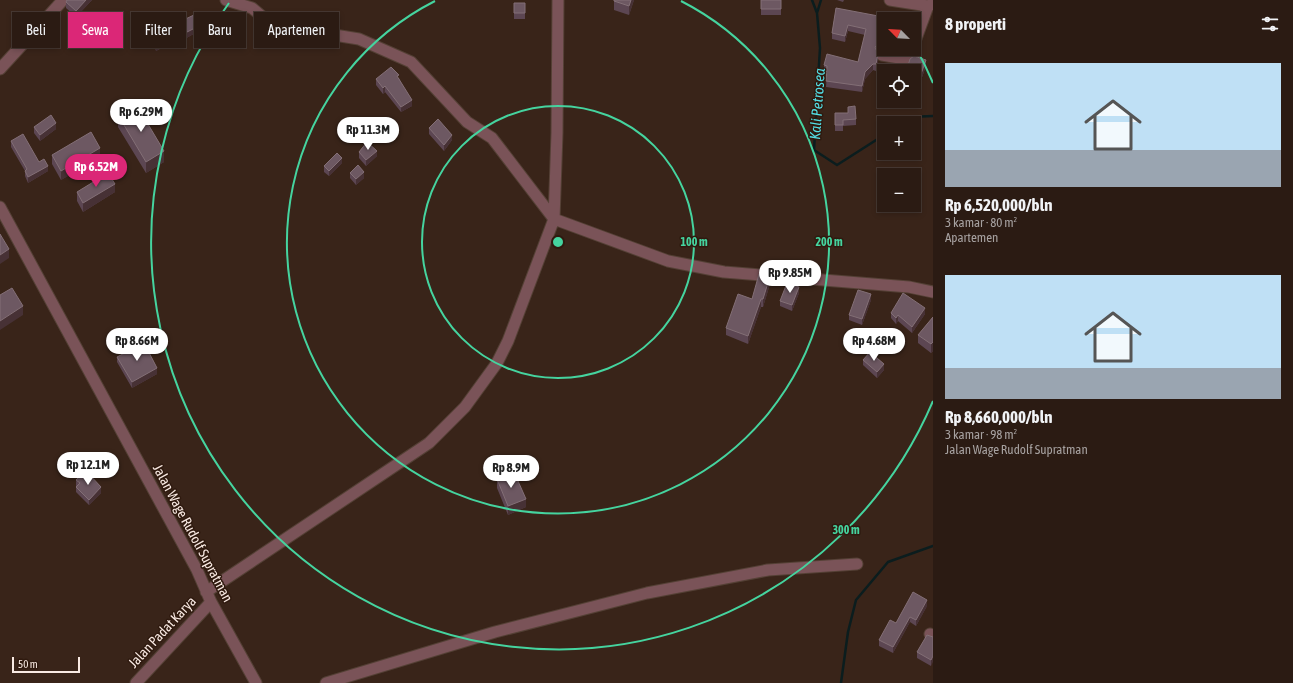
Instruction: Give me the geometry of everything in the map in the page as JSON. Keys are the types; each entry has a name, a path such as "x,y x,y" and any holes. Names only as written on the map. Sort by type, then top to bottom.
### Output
{"street":[{"path":"0,69 63,0"},
{"path":"226,0 252,8 285,36 303,41 322,34 359,39 411,62 467,122 492,138 554,219 668,262 686,266 724,272 909,287 933,292"},
{"name":"Jalan Padat Karya","path":"136,683 209,597 429,443 447,427 497,363 508,342 554,219 558,133 558,0"},
{"path":"890,0 931,5 921,28"},
{"path":"891,56 905,59 909,56"},
{"name":"Jalan Wage Rudolf Supratman","path":"0,207 74,341 256,683"},
{"path":"326,683 495,632 646,593 768,570 857,564"}],"building":[{"path":"67,0 86,0 76,11 66,2"},
{"path":"614,0 631,0 629,6"},
{"path":"761,0 781,0 781,9 761,9"},
{"path":"514,3 525,3 525,13 514,13"},
{"path":"836,8 877,16 877,45 875,47 878,56 876,64 873,64 865,72 862,86 826,81 827,66 824,65 827,54 858,62 866,29 848,25 845,36 832,33"},
{"path":"194,15 194,28 186,32 186,19"},
{"path":"914,56 926,60 921,74 921,64 908,64 910,59"},
{"path":"391,67 399,75 397,76 412,100 401,107 385,86 383,88 376,79"},
{"path":"136,104 164,151 146,162 118,115"},
{"path":"855,106 856,119 843,120 843,125 835,125 835,113 848,113 848,107"},
{"path":"51,115 56,123 40,135 34,127"},
{"path":"438,119 452,135 444,145 429,128"},
{"path":"91,132 100,148 61,171 52,155"},
{"path":"23,134 39,162 44,159 48,166 28,177 25,171 27,169 11,141"},
{"path":"367,142 377,151 366,160 359,152"},
{"path":"337,153 342,158 329,171 324,166"},
{"path":"358,165 364,172 356,179 350,173"},
{"path":"108,173 115,184 83,203 77,192"},
{"path":"0,234 9,249 0,255"},
{"path":"759,274 770,276 763,299 761,299 748,336 726,328 738,294 752,299"},
{"path":"787,283 799,287 792,305 780,301"},
{"path":"12,288 23,306 0,321 0,295"},
{"path":"858,290 871,294 862,319 849,315"},
{"path":"903,293 925,308 912,327 898,315 896,318 891,313"},
{"path":"933,317 933,342 931,344 918,335"},
{"path":"144,343 157,368 132,382 117,357"},
{"path":"870,352 884,364 877,372 863,360"},
{"path":"514,472 526,499 508,506 497,479"},
{"path":"82,474 85,478 89,474 101,487 89,500 76,487 80,483 76,480"},
{"path":"913,592 927,600 916,620 910,617 893,647 879,640 890,620 896,623"},
{"path":"927,635 933,637 933,656 931,660 917,652"}],"waterway":[{"path":"812,0 817,13"},
{"name":"Kali Petrosea","path":"821,0 817,13 820,48 814,150 837,165 877,139"},
{"name":"Kali Petrosea","path":"921,116 933,116"},
{"name":"Kali Petrosea","path":"841,683 848,632 856,600 888,562 933,546"}]}
